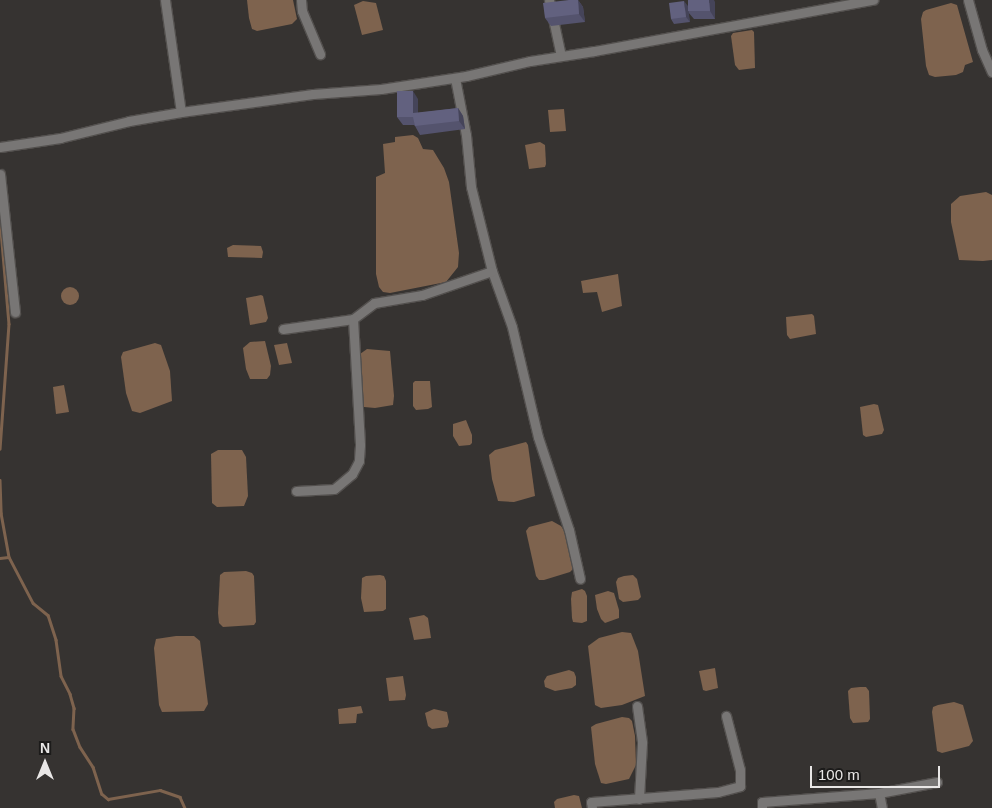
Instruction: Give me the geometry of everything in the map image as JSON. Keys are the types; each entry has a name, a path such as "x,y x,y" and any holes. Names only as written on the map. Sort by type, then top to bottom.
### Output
{"street":[{"path":"165,0 181,112"},
{"path":"301,0 302,11 320,54"},
{"path":"549,0 561,56"},
{"path":"0,147 60,138 129,121 181,112 455,78 561,56 873,0"},
{"path":"968,0 982,50 992,72"},
{"path":"455,78 466,135 471,187 492,271 512,327 538,437 569,530 580,579"},
{"path":"0,174 15,312"},
{"path":"283,329 353,319 374,303 422,295 492,271"},
{"path":"296,491 334,489 352,474 359,461 360,446 353,319"},
{"path":"637,706 642,743 639,799"},
{"path":"592,808 591,802 718,792 740,786 740,770 726,716"},
{"path":"762,808 762,802 880,793 937,782"},
{"path":"880,793 882,808"}],"shaded area":[{"path":"247,0 293,0 297,19 292,24 257,31 252,29"},
{"path":"363,1 376,3 383,30 362,35 354,5"},
{"path":"951,3 957,5 973,62 965,65 963,72 956,75 935,77 929,75 926,66 921,19 923,12 926,10"},
{"path":"752,30 754,32 755,68 739,70 735,65 731,36 733,33"},
{"path":"564,109 566,131 550,132 548,110"},
{"path":"413,135 418,138 423,149 433,150 444,168 449,182 459,253 458,267 446,282 390,293 383,292 379,287 376,274 376,177 385,173 383,144 395,142 395,137"},
{"path":"540,142 545,145 545,167 529,169 525,145"},
{"path":"986,192 992,195 992,260 959,260 951,222 951,204 960,196"},
{"path":"233,245 261,246 262,258 228,257 227,248"},
{"path":"618,274 622,306 602,312 597,292 583,293 581,281"},
{"path":"70,287 76,290 79,296 76,302 70,305 64,302 61,296 64,290"},
{"path":"263,296 268,318 266,322 250,325 246,298"},
{"path":"812,314 814,316 816,334 790,339 787,335 786,317"},
{"path":"265,341 271,366 270,375 267,379 250,379 246,369 243,348 250,342"},
{"path":"155,343 161,345 170,371 172,401 140,413 132,411 126,393 121,357 123,352"},
{"path":"287,343 292,363 279,365 274,345"},
{"path":"367,349 390,351 393,405 375,408 364,407 359,361 360,354"},
{"path":"415,381 430,381 432,407 416,410 413,406 413,383"},
{"path":"64,385 69,412 56,414 53,387"},
{"path":"878,405 884,430 882,434 866,437 863,435 860,407"},
{"path":"466,420 472,435 472,443 459,446 453,436 453,424"},
{"path":"526,442 535,496 514,502 498,501 492,479 489,455 495,450"},
{"path":"218,450 242,450 246,457 248,496 244,506 217,507 212,503 211,454"},
{"path":"552,521 561,526 565,532 572,559 572,570 539,580 536,576 526,531 529,527"},
{"path":"246,571 254,576 256,622 254,625 223,627 219,623 218,613 220,575 224,572"},
{"path":"633,575 637,579 641,597 638,600 623,602 619,599 616,582 618,578"},
{"path":"384,576 386,581 386,609 383,611 364,612 361,598 362,578"},
{"path":"582,589 587,596 587,621 582,623 573,622 572,592"},
{"path":"608,591 614,593 619,610 619,618 605,623 597,609 595,595"},
{"path":"424,615 428,618 431,638 414,640 409,618"},
{"path":"622,632 631,633 638,651 645,696 622,705 601,708 595,705 588,646 599,638"},
{"path":"194,636 200,641 208,704 204,711 162,712 159,705 154,648 156,639"},
{"path":"715,668 718,688 703,690 699,671"},
{"path":"569,670 574,672 576,677 576,685 572,688 555,691 545,687 544,681 547,676"},
{"path":"403,676 405,700 389,701 386,678"},
{"path":"866,687 869,691 870,719 868,722 853,723 850,718 848,691 851,688"},
{"path":"954,702 963,705 973,741 969,746 942,753 937,751 933,707"},
{"path":"361,706 363,713 357,714 356,723 339,724 338,709"},
{"path":"434,709 447,712 449,722 447,727 432,729 428,726 425,713"},
{"path":"622,717 629,718 632,721 635,736 636,765 629,779 606,784 601,783 595,764 591,727"},
{"path":"574,795 579,796 582,808 555,808 554,802 557,799"}],"building":[{"path":"578,0 579,14 545,18 543,3"},
{"path":"688,0 709,0 710,11 688,11"},
{"path":"684,1 686,17 671,19 669,3"},
{"path":"397,91 413,91 413,113 458,108 459,121 415,126 413,117 397,117"}],"waterway":[{"path":"0,219 9,324 0,449"},
{"path":"0,480 1,513 9,557 33,603 48,615 56,640 61,676 70,694 74,708 73,729 80,747 93,767 102,794 108,799 160,790 180,797 185,808"},
{"path":"0,558 8,557"}]}
